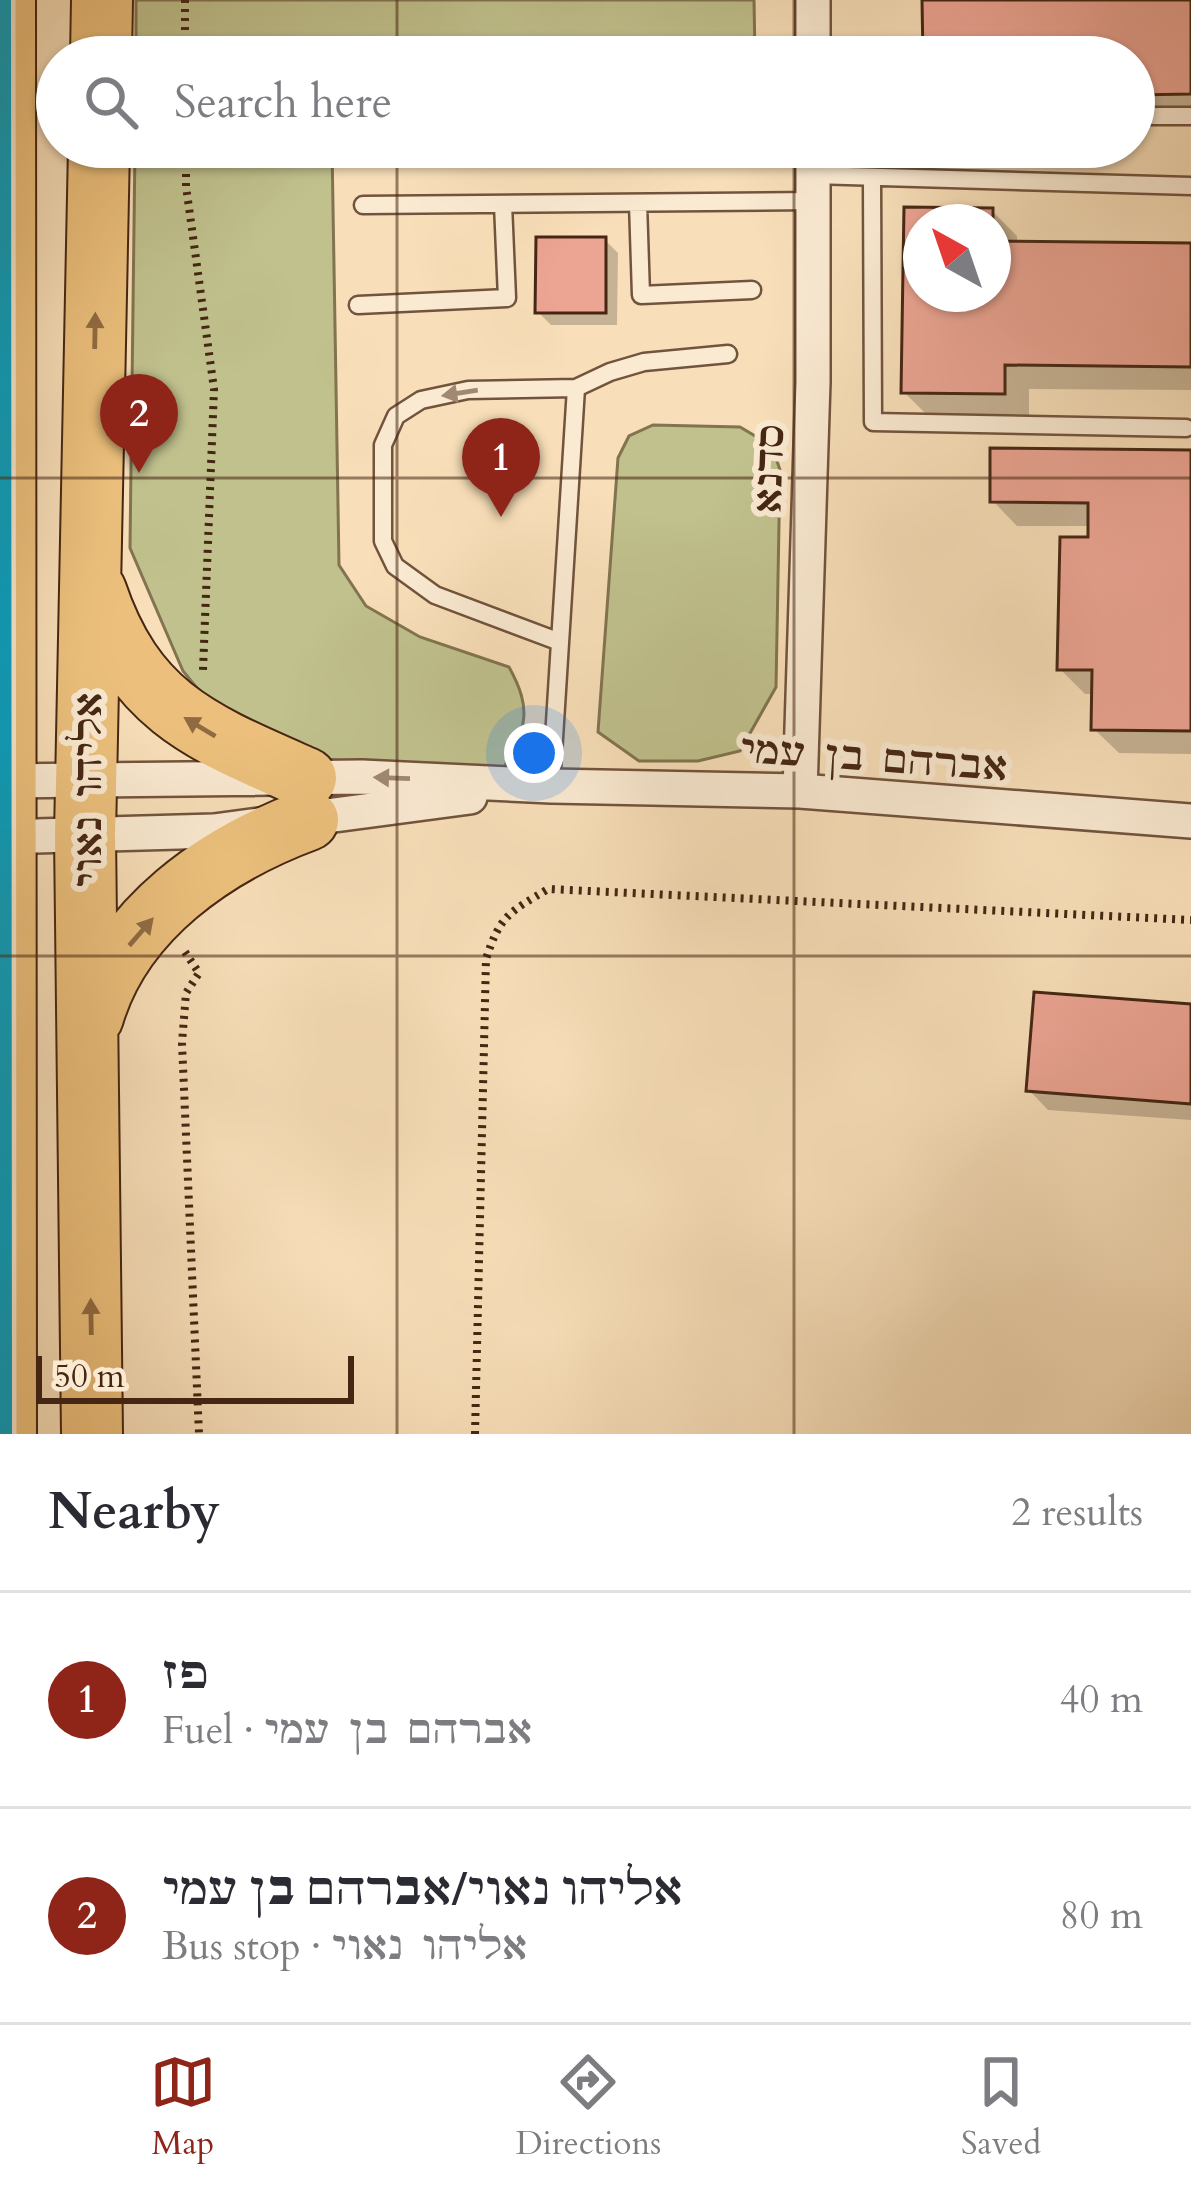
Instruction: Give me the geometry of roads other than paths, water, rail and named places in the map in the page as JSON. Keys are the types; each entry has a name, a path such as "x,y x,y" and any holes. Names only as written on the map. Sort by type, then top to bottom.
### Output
{"highway":[{"path":"4,1426 5,0"},
{"path":"101,36 102,0"},
{"name":"אליהו נאוי","path":"92,1434 85,808 99,168"},
{"path":"88,1034 108,977 159,911 208,871 273,833 307,799 164,704 125,657 90,574"}],"street":[{"path":"813,0 813,36"},
{"name":"סדנא","path":"800,791 813,382 813,174"},
{"name":"אברהם בן עמי","path":"2,809 550,786 800,791 1191,821"},
{"name":"אברהם בן עמי","path":"2,809 85,808 214,831 307,799"}],"lane":[{"path":"1155,116 1191,116"},
{"path":"363,205 638,202 813,174 1191,186"},
{"path":"872,177 873,422 1186,428"},
{"path":"638,202 641,296 752,290"},
{"path":"358,305 507,298 503,204"},
{"path":"560,642 436,595 394,566 383,542 383,445 396,416 421,400 468,391 576,388 644,362 728,354"},
{"path":"550,786 576,388"}],"place":[{"name":"אליהו נאוי/אברהם בן עמי","path":"139,473"},
{"name":"פז","path":"501,517"}]}
